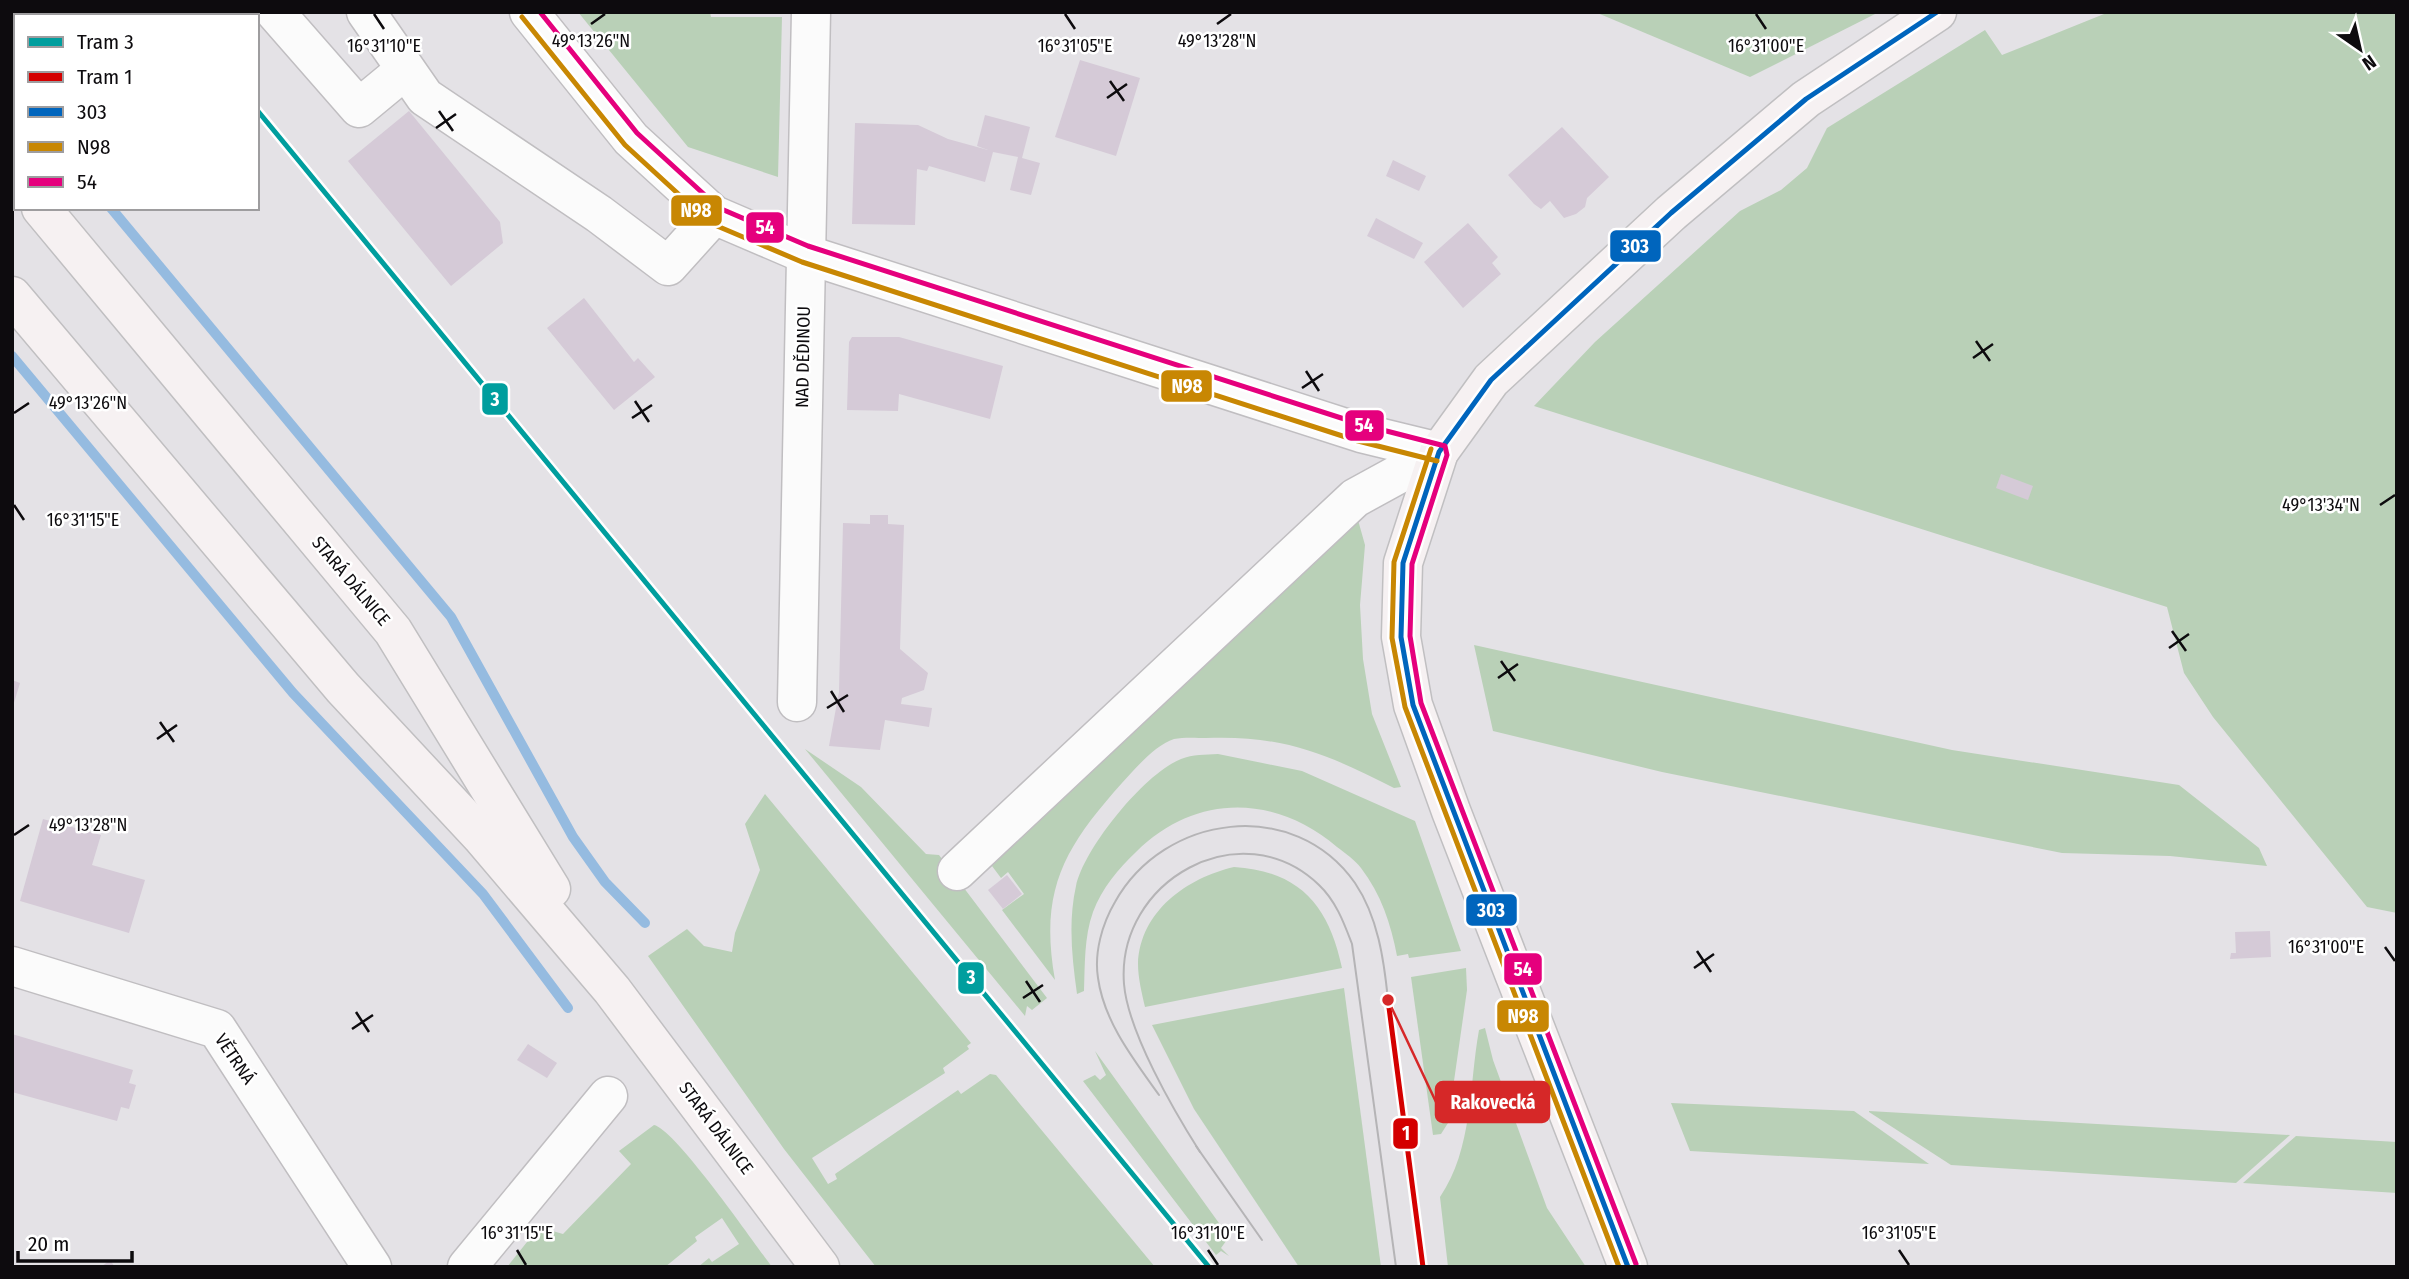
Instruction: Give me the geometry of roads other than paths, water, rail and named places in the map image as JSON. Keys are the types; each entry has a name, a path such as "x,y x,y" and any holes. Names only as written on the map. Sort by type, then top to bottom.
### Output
{"main road":[{"path":"1628,1267 1451,811 1413,705 1401,637 1403,563 1439,452 1491,380 1671,214 1806,99 1937,12"},
{"name":"STARÁ DÁLNICE","path":"43,210 393,631 612,990"},
{"name":"STARÁ DÁLNICE","path":"12,296 343,688 481,836 612,990 820,1267"}],"street":[{"path":"275,12 359,108 405,70"},
{"path":"366,12 425,97 449,116 600,214 668,266 714,215"},
{"path":"529,12 631,139 714,215 805,254 1361,433 1439,452"},
{"name":"NAD DĚDINOU","path":"797,702 811,12"},
{"path":"957,871 1355,498 1439,452"},
{"name":"VĚTRNÁ","path":"12,966 217,1029 372,1267"},
{"path":"467,1267 608,1096"}],"waterway":[{"path":"113,210 451,617 573,837 605,882 645,923"},
{"path":"12,356 293,693 483,894 568,1008"}],"tram line":[{"name":"3","path":"259,112 1209,1267"},
{"path":"1159,1095 1113,1025 1101,994 1097,968 1098,949 1110,911 1137,872 1165,850 1196,834 1231,827 1265,828 1299,837 1329,855 1355,883 1369,910 1382,954 1388,1000"},
{"path":"1200,1152 1154,1071 1134,1025 1124,984 1127,947 1140,915 1162,888 1189,868 1221,856 1254,854 1288,863 1319,885 1335,905 1352,944 1396,1267"},
{"name":"1","path":"1388,1000 1423,1267"},
{"path":"1196,1146 1262,1240"}],"place":[{"name":"Rakovecká","path":"1388,1000"}]}
